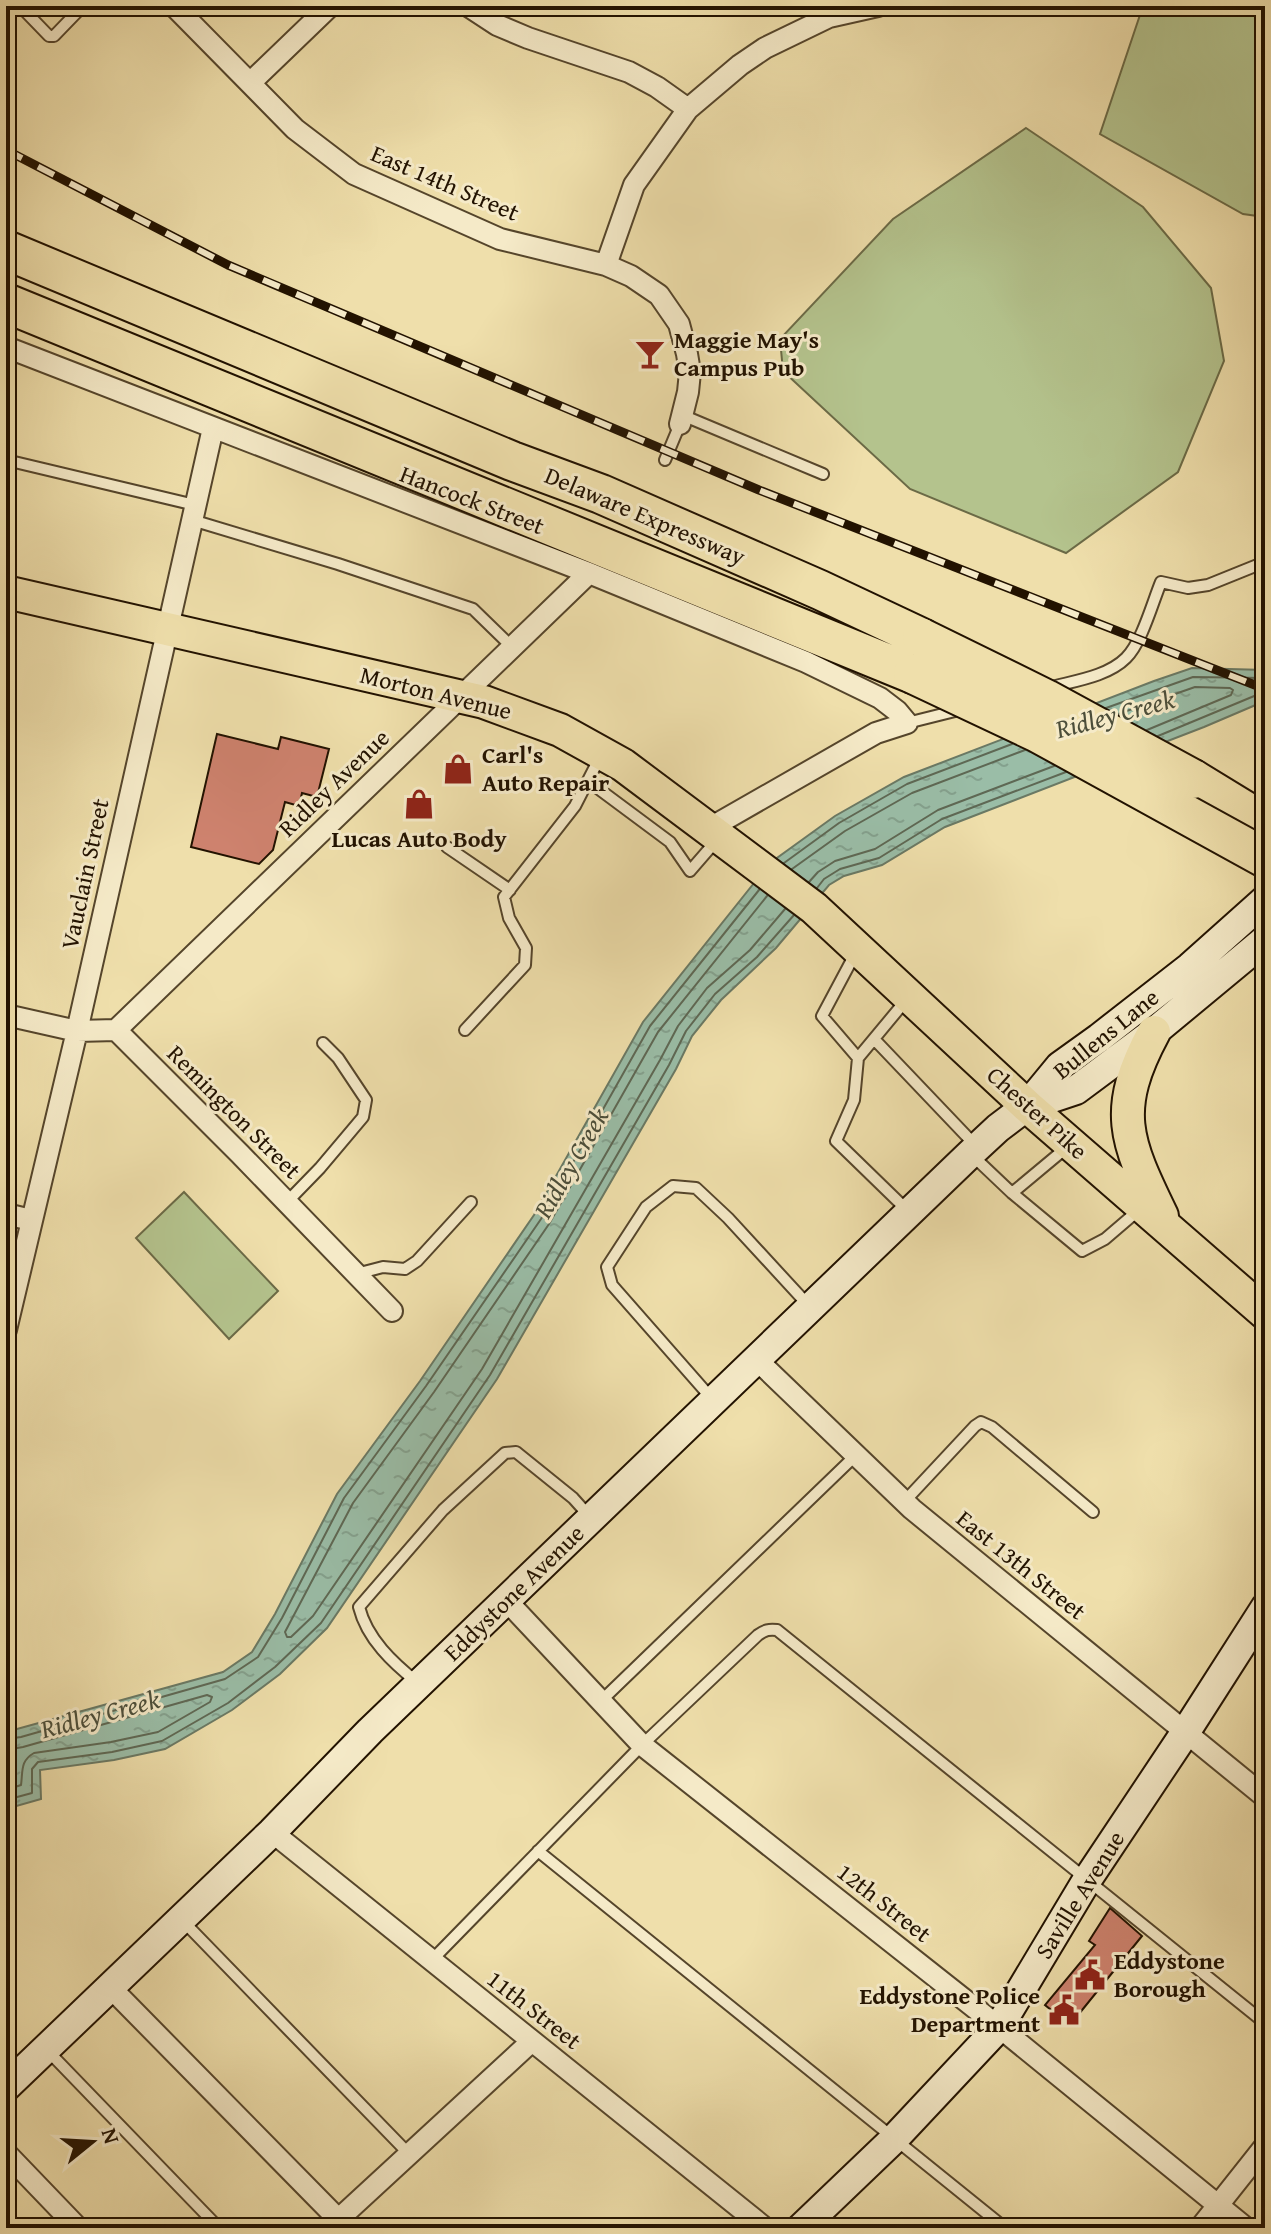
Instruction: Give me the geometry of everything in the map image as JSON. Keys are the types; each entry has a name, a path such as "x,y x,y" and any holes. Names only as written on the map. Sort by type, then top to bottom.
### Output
{"highway":[{"name":"Delaware Expressway","path":"6,250 512,461 601,494 820,590 1046,699 1193,779 1265,823"},
{"name":"Delaware Expressway","path":"6,303 913,674 1038,733 1265,858"},
{"path":"1193,779 1265,813"}],"main road":[{"name":"Morton Avenue","path":"6,592 461,696 501,706 540,721 603,752 645,779 814,908"},
{"name":"Chester Pike","path":"814,908 1027,1106 1265,1313"},
{"path":"1154,1032 1133,1076 1127,1107 1128,1123 1134,1156 1168,1230"}],"street":[{"name":"East 14th Street","path":"174,6 295,129 354,174 500,239 606,265 631,276 659,295 679,324 690,372 681,420"},
{"path":"250,83 330,6"},
{"path":"468,6 497,25 528,38 629,72 688,109"},
{"path":"606,265 634,185 688,109 740,65 830,11 878,6"},
{"name":"Hancock Street","path":"6,347 589,573 853,683 889,704 907,723"},
{"name":"Vauclain Street","path":"6,1330 213,428"},
{"name":"Ridley Avenue","path":"116,1030 589,573"},
{"path":"715,832 876,733 907,723"},
{"name":"Bullens Lane","path":"1027,1106 1060,1066 1190,967 1265,900"},
{"name":"Bullens Lane","path":"1027,1106 1076,1090 1154,1032 1265,940"},
{"path":"6,1015 77,1031 116,1030"},
{"name":"Remington Street","path":"116,1030 392,1311"},
{"name":"Eddystone Avenue","path":"6,2087 272,1832 506,1600 998,1128 1027,1106"},
{"path":"6,1214 31,1220"},
{"name":"East 13th Street","path":"757,1360 904,1502 1265,1797"},
{"name":"12th Street","path":"506,1600 642,1745 999,2027 1246,2228"},
{"name":"Saville Avenue","path":"801,2228 893,2140 999,2027 1087,1880 1265,1608"},
{"name":"11th Street","path":"272,1832 765,2228"},
{"path":"109,1986 334,2224 532,2041"},
{"path":"1200,2228 1265,2146"},
{"path":"6,2153 78,2228"}],"lane":[{"path":"20,6 49,36 54,36 83,6"},
{"path":"665,460 681,420 823,474"},
{"path":"6,460 193,513 473,609 512,647"},
{"path":"1014,696 1096,674 1123,660 1135,644 1161,582 1188,588 1208,585 1265,562"},
{"path":"907,723 999,700"},
{"path":"465,1030 525,965 526,948 509,918 504,897 575,806 603,752"},
{"path":"588,781 670,842 690,871 715,832"},
{"path":"447,847 510,890"},
{"path":"858,948 822,1016 858,1058"},
{"path":"910,996 858,1058 854,1100 836,1141 910,1213"},
{"path":"874,1039 1012,1193 1082,1251 1105,1239 1143,1207"},
{"path":"287,1202 363,1117 366,1100 338,1058 323,1043"},
{"path":"1012,1193 1071,1144"},
{"path":"714,1401 612,1285 607,1267 646,1207 673,1186 696,1188 811,1308"},
{"path":"356,1274 383,1267 405,1269 417,1261 471,1202"},
{"path":"904,1502 981,1422 992,1427 1093,1512"},
{"path":"419,1684 375,1641 359,1607 443,1510 505,1453 516,1452 573,1498 592,1518"},
{"path":"601,1701 856,1455"},
{"path":"431,1961 642,1745 758,1635 765,1630 777,1630 1265,2023"},
{"path":"538,1851 1005,2228"},
{"path":"180,1918 409,2154"},
{"path":"45,2048 219,2228"}],"shaded area":[{"path":"1143,6 1265,6 1265,217 1243,214 1100,134"},
{"path":"1026,128 1143,207 1211,288 1224,361 1178,472 1066,553 910,489 783,371 780,339 893,219"},
{"path":"184,1192 278,1291 229,1339 136,1238"}],"water":[{"name":"Ridley Creek","path":"1192,668 1265,670 1265,701 945,827 882,865 844,876 829,885 776,948 721,1000 692,1036 676,1069 497,1379 327,1628 280,1674 232,1710 165,1749 40,1770 41,1799 6,1809 6,1732 223,1672 252,1652 337,1494 420,1381 534,1215 643,1022 770,863 835,816 904,777"}],"building":[{"path":"217,734 278,749 281,737 329,749 317,797 302,793 299,806 285,802 273,850 259,864 191,847"},
{"name":"Eddystone Borough","path":"1110,1908 1142,1936 1070,2025 1045,2005 1095,1945 1089,1941"}],"railway":[{"path":"6,150 228,265 759,490 1265,689"}],"place":[{"name":"Maggie May's Campus Pub","path":"650,354"},
{"name":"Carl's Auto Repair","path":"458,769"},
{"name":"Lucas Auto Body","path":"419,804"},
{"name":"Eddystone Borough","path":"1090,1975"},
{"name":"Eddystone Police Department","path":"1064,2010"}]}
